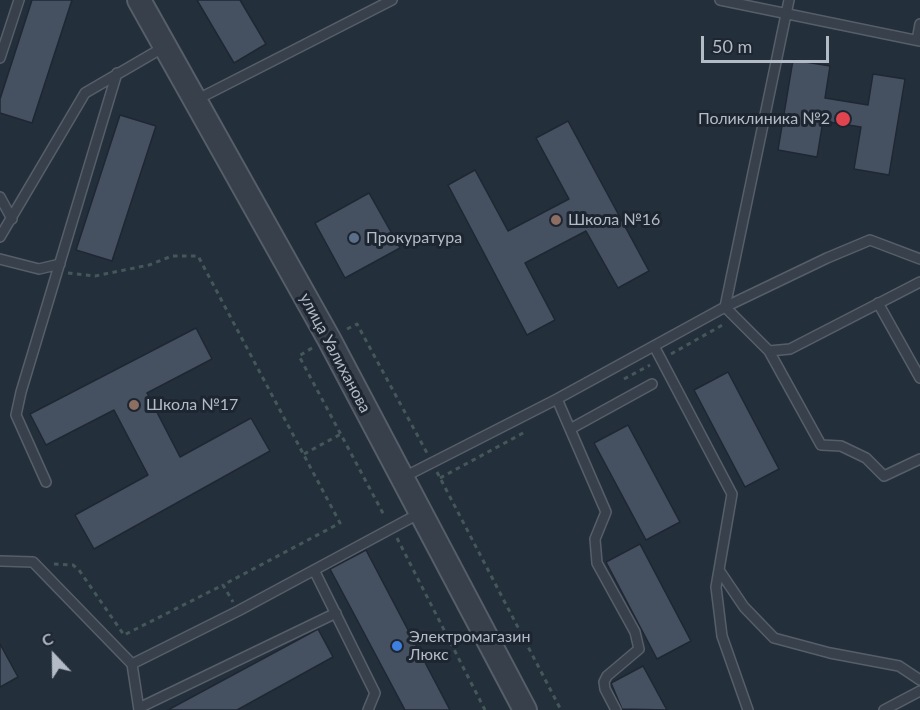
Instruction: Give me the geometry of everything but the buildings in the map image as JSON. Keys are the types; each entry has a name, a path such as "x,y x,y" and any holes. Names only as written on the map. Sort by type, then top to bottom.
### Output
{"street":[{"name":"улица Уалиханова","path":"139,0 329,339 525,710"}],"lane":[{"path":"0,58 19,0"},
{"path":"195,100 392,0"},
{"path":"720,0 918,40 920,24"},
{"path":"725,307 789,0"},
{"path":"0,237 85,93 165,46"},
{"path":"45,482 16,416 117,73"},
{"path":"0,197 12,219"},
{"path":"402,478 557,399 725,307 827,258 870,240 920,259"},
{"path":"0,259 39,269 59,268"},
{"path":"769,351 790,349 920,282"},
{"path":"878,303 920,378"},
{"path":"725,307 769,351 821,445 841,446 866,458 884,476 920,459"},
{"path":"654,346 732,494 716,587 722,636 748,710"},
{"path":"572,429 652,384"},
{"path":"557,399 572,429 606,512 595,539 597,563 635,632 639,649 607,676 604,682 605,689 616,710"},
{"path":"132,664 238,611 420,513"},
{"path":"0,561 33,562 132,664 139,709 336,613"},
{"path":"314,570 375,693 368,710"},
{"path":"719,570 744,607 774,638 830,653 899,666 920,680"},
{"path":"884,710 920,691"}],"path":[{"path":"33,562 73,565 124,635 340,523 198,256 172,256 149,266 96,276 59,268"},
{"path":"329,339 357,324 561,710"},
{"path":"304,454 342,434"},
{"path":"223,585 238,611"}],"place":[{"name":"Поликлиника №2","path":"843,119"},
{"name":"Школа №16","path":"556,220"},
{"name":"Прокуратура","path":"354,238"},
{"name":"Школа №17","path":"134,405"},
{"name":"Электромагазин Люкс","path":"397,646"}]}
